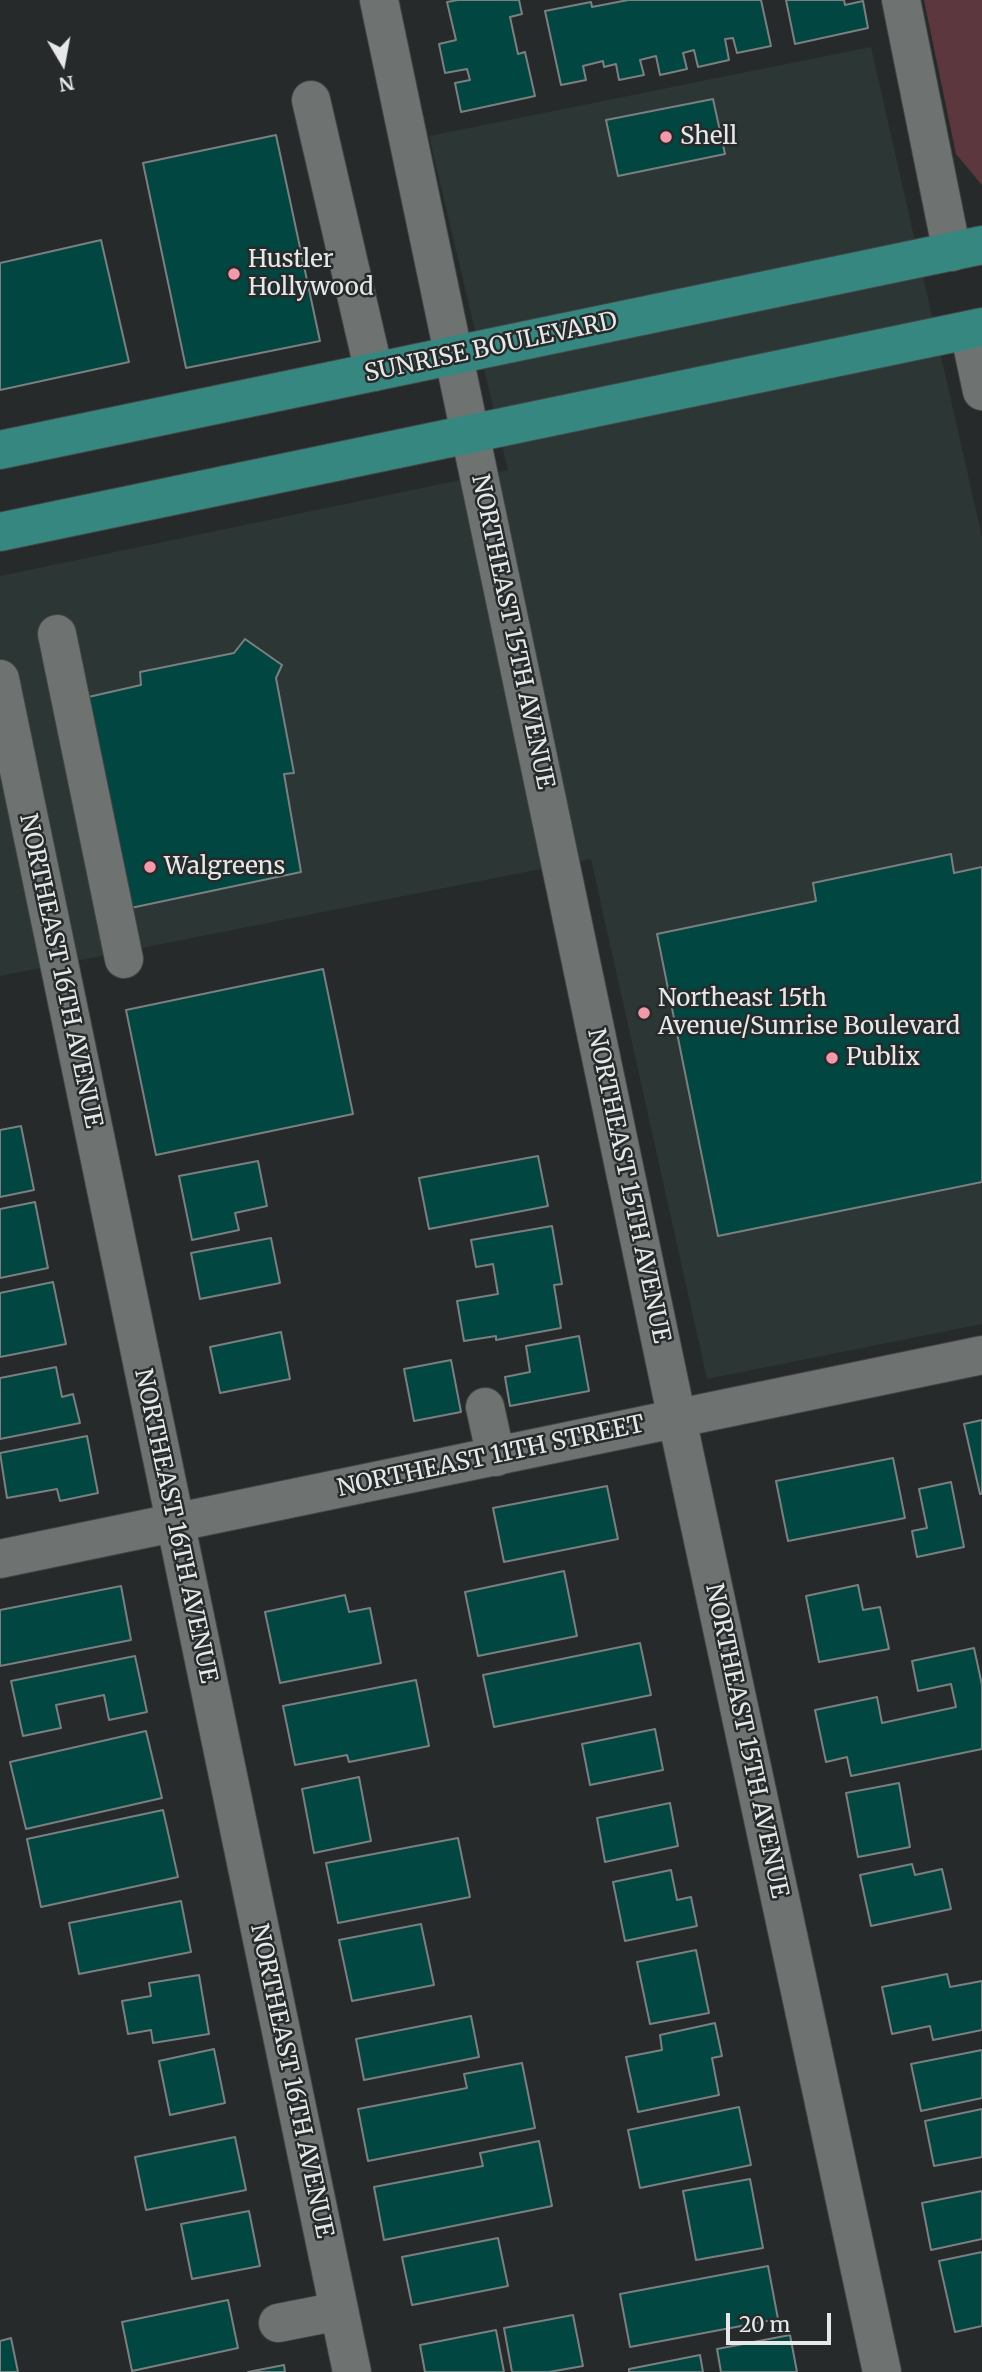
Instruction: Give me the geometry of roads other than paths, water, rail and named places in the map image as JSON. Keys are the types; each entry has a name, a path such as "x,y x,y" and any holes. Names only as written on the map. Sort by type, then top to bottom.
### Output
{"main road":[{"name":"SUNRISE BOULEVARD","path":"0,450 967,248"},
{"path":"0,532 975,329"}],"street":[{"name":"NORTHEAST 15TH AVENUE","path":"379,0 677,1419 882,2372"},
{"path":"901,0 967,248"},
{"path":"311,100 374,372"},
{"path":"975,329 982,391"},
{"path":"57,634 124,959"},
{"name":"NORTHEAST 16TH AVENUE","path":"0,679 352,2372"},
{"name":"NORTHEAST 11TH STREET","path":"0,1559 982,1356"},
{"path":"485,1407 496,1457"},
{"path":"278,2323 339,2311"}],"place":[{"name":"Shell","path":"666,137"},
{"name":"Hustler Hollywood","path":"234,274"},
{"name":"Walgreens","path":"150,867"},
{"name":"Northeast 15th Avenue/Sunrise Boulevard","path":"644,1013"},
{"name":"Publix","path":"832,1058"}]}
